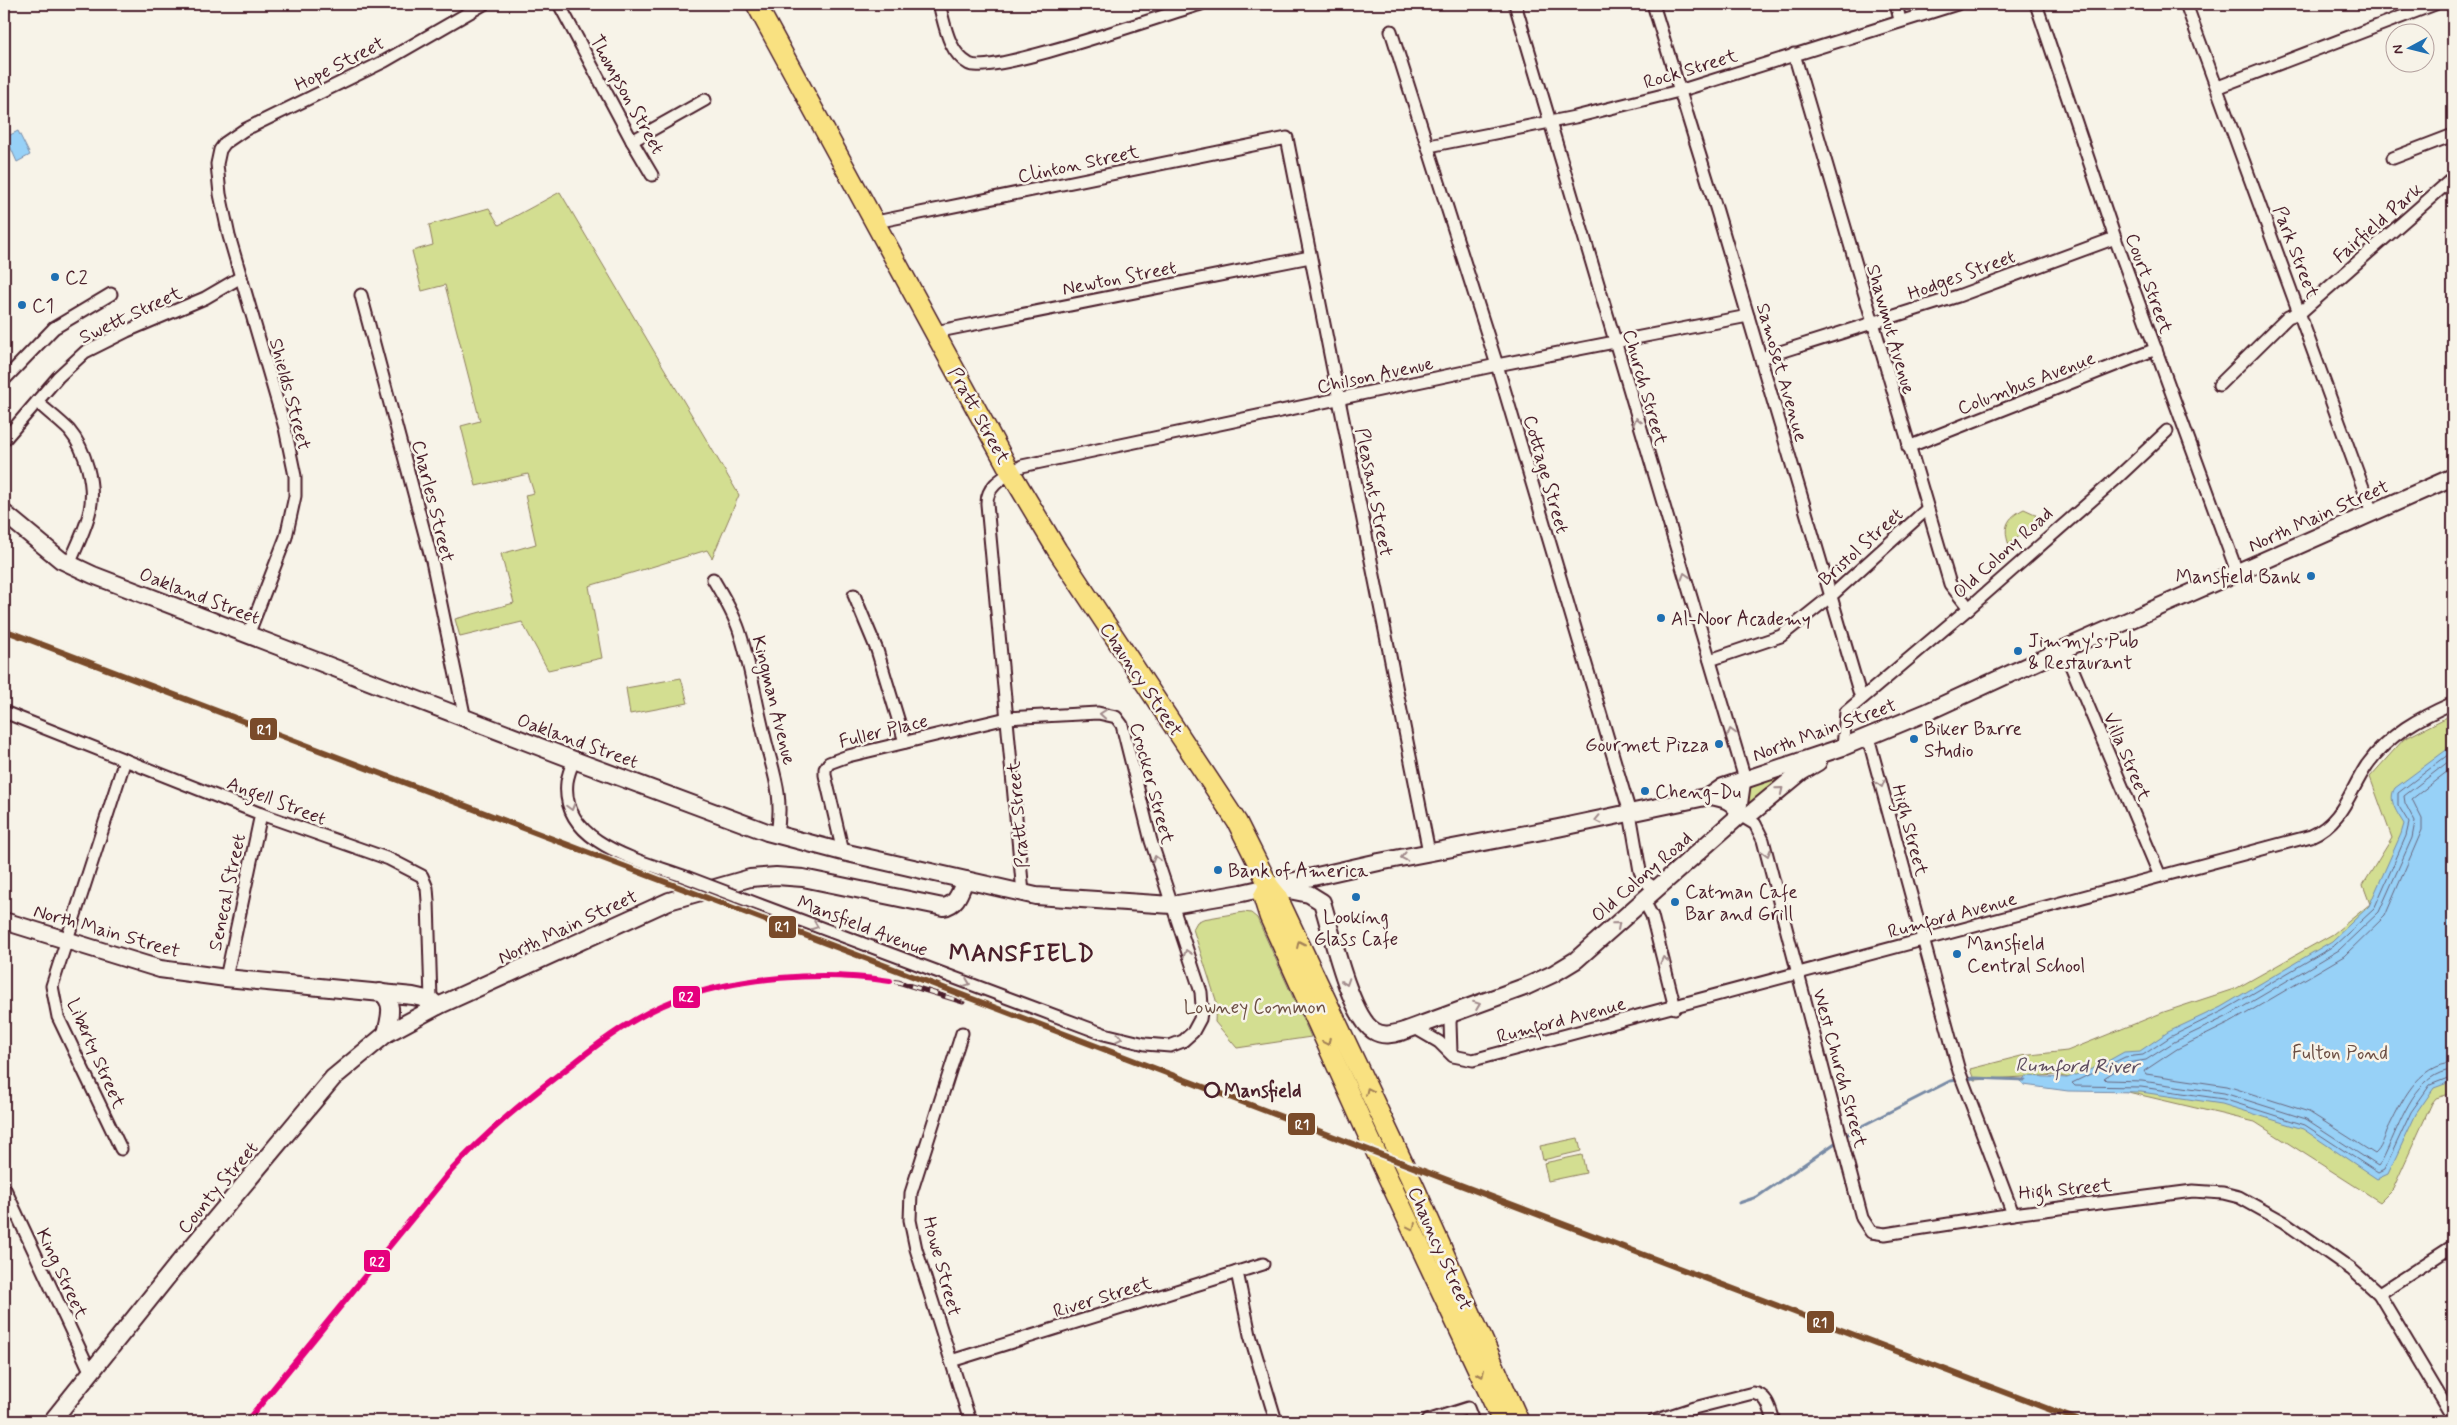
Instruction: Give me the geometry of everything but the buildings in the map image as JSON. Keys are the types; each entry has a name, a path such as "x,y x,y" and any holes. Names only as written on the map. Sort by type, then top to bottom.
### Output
{"main road":[{"name":"Pratt Street","path":"756,4 1011,473"},
{"name":"Chauncy Street","path":"1011,473 1056,550 1237,822 1269,886 1277,896 1414,1188 1520,1421"},
{"name":"North Main Street","path":"1172,905 1710,796 1723,787 1868,738 2453,476"},
{"name":"Oakland Street","path":"4,513 69,565 465,719 777,835 1036,896 1172,905"},
{"name":"Old Colony Road","path":"1322,902 1344,977 1363,1021 1372,1030 1387,1035 1415,1028 1553,974 1576,960 1740,816 1749,815 1801,772 1843,747"},
{"path":"1710,796 1729,801 1736,807 1740,816"},
{"path":"1269,886 1308,894 1322,902 1326,886 1330,881 1353,869"},
{"name":"North Main Street","path":"4,921 141,965 226,978 380,992 435,1003 662,904 736,881 776,876 804,878 943,907 950,905 956,899 965,880"},
{"name":"Chauncy Street","path":"1269,886 1263,897 1269,916 1367,1133 1502,1421"},
{"path":"380,992 387,997 390,1005 386,1034"},
{"name":"County Street","path":"52,1421 176,1266 333,1078 386,1034 435,1003"}],"street":[{"name":"Hope Street","path":"217,159 225,143 244,130 385,61 484,4"},
{"name":"Thompson Street","path":"559,4 652,175"},
{"path":"939,4 952,47 965,62 977,66 1004,62 1201,4"},
{"name":"Church Street","path":"1515,4 1614,343 1745,779"},
{"name":"Samoset Avenue","path":"1653,4 1761,358 1861,698"},
{"path":"1896,4 1900,20"},
{"name":"Rock Street","path":"1429,146 1575,117 1679,91 1900,20 1957,4"},
{"name":"Court Street","path":"2036,4 2115,238 2238,572"},
{"name":"Park Street","path":"2186,4 2301,312 2372,512"},
{"path":"2218,87 2435,4"},
{"name":"Cottage Street","path":"1391,31 1497,365 1630,813 1640,871 1646,882 1657,890"},
{"name":"Shawmut Avenue","path":"1794,54 1926,510 1950,584 1969,608"},
{"path":"632,141 705,100"},
{"path":"2393,158 2453,135"},
{"name":"Clinton Street","path":"876,222 1287,138"},
{"name":"Pleasant Street","path":"1287,138 1430,852"},
{"name":"Shields Street","path":"217,159 223,212 285,428 295,476 294,496 286,537 248,634"},
{"name":"Fairfield Park","path":"2301,312 2453,178"},
{"name":"Hodges Street","path":"1761,358 1958,296 2115,238"},
{"name":"Newton Street","path":"935,332 1310,257"},
{"name":"Swett Street","path":"4,440 58,377 85,352 127,330 205,298 241,277"},
{"path":"4,380 54,328 111,294"},
{"name":"Charles Street","path":"361,294 432,561 465,719"},
{"path":"2219,385 2288,317 2301,312"},
{"name":"Chilson Avenue","path":"1011,473 1022,466 1031,464 1497,365 1748,316"},
{"name":"Columbus Avenue","path":"1908,447 2156,349"},
{"path":"37,402 69,430 80,447 87,466 91,499 89,512 69,565"},
{"name":"Old Colony Road","path":"1861,698 1969,608 2117,478 2167,431"},
{"name":"Pratt Street","path":"1011,473 994,485 987,497 1023,893"},
{"name":"Bristol Street","path":"1710,660 1781,636 1831,596 1926,510"},
{"name":"Kingman Avenue","path":"713,579 732,612 746,654 763,734 777,781 781,811 777,835"},
{"path":"854,595 877,650 904,742"},
{"name":"Villa Street","path":"2064,649 2160,876"},
{"path":"1843,747 1846,712 1861,698"},
{"name":"Rumford Avenue","path":"1415,1028 1439,1042 1451,1053 1462,1059 1473,1060 1675,1008 1922,939 2303,839 2322,831 2332,824 2366,766 2402,728 2453,703"},
{"name":"Angell Street","path":"4,712 261,814 389,859 422,876 427,888 435,1003"},
{"name":"Crocker Street","path":"1007,718 1098,713 1116,717 1122,725 1151,841 1172,905"},
{"name":"Fuller Place","path":"843,852 825,775 826,766 848,756 1007,718"},
{"name":"High Street","path":"1868,738 1963,1086 2014,1214 2168,1193 2206,1191 2239,1197 2315,1243 2351,1269 2379,1294 2453,1418"},
{"name":"Liberty Street","path":"121,1149 58,1017 52,986 68,942 125,760"},
{"name":"Mansfield Avenue","path":"574,760 567,782 572,813 583,831 606,846 1104,1034 1158,1046 1170,1046 1183,1041 1193,1032 1200,1019 1202,1006 1201,992 1172,905"},
{"path":"1740,816 1745,779"},
{"name":"Senecal Street","path":"226,978 261,814"},
{"name":"West Church Street","path":"1740,816 1755,824 1763,840 1862,1218 1871,1232 1885,1234 2014,1214"},
{"path":"1644,902 1652,916 1675,1008"},
{"path":"1451,1053 1450,1022 1452,1014"},
{"name":"Howe Street","path":"962,1033 911,1193 910,1220 916,1249 970,1421"},
{"name":"King Street","path":"4,1187 90,1373"},
{"path":"2379,1294 2453,1246"},
{"name":"River Street","path":"951,1362 1262,1264"},
{"path":"1238,1272 1250,1336 1276,1421"},
{"path":"1654,1421 1737,1396 1759,1394 1769,1406 1774,1421"},
{"path":"1427,1421 1468,1408 1473,1421"}],"green space":[{"path":"560,192 739,495 712,558 707,550 589,586 602,658 548,670 522,622 460,637 455,619 514,603 501,554 536,544 525,495 534,493 528,474 476,486 461,426 480,421 445,285 422,291 412,251 433,245 429,225 489,208 499,225"},
{"path":"2024,509 2035,514 2037,521 2009,545 2006,533 2008,524 2013,516"},
{"path":"681,678 688,703 630,714 626,688"},
{"name":"Fulton Pond","path":"2453,714 2453,1093 2436,1098 2432,1103 2393,1189 2380,1202 2255,1122 2056,1075 1974,1080 1970,1069 2021,1056 2067,1051 2164,1012 2237,988 2333,934 2370,904 2363,885 2392,838 2370,777 2404,739"},
{"path":"1792,768 1746,814 1750,783"},
{"name":"Lowney Common","path":"1244,912 1251,913 1257,918 1311,1037 1237,1048 1215,1022 1216,1000 1193,929 1197,922 1203,919"},
{"path":"1578,1138 1581,1151 1543,1160 1540,1146"},
{"path":"1582,1155 1586,1173 1548,1181 1544,1163"}],"water":[{"path":"18,131 30,155 17,162 6,137"},
{"name":"Fulton Pond","path":"2453,745 2453,1081 2434,1088 2416,1114 2388,1174 2377,1179 2303,1129 2222,1104 2141,1092 2068,1091 2024,1085 2021,1081 2026,1076 2067,1078 2097,1067 2124,1052 2140,1051 2168,1032 2221,1007 2332,941 2369,906 2401,834 2404,824 2393,802 2392,797 2395,788"}],"waterway":[{"name":"Rumford River","path":"1739,1203 1757,1197 1854,1130 1950,1081 1974,1078 2025,1080"}],"railway":[{"path":"247,1421 429,1196 473,1146 547,1082 631,1022 671,1001 698,992 729,984 793,977 868,978 898,982 963,1002"}],"transit line":[{"name":"R1","path":"4,630 2080,1421"},
{"name":"R2","path":"247,1421 463,1158 525,1102 609,1037 634,1020 673,1001 725,986 752,981 809,976 837,976 890,981"}],"place":[{"name":"C2","path":"55,277"},
{"name":"C1","path":"22,305"},
{"name":"Mansfield Bank","path":"2311,576"},
{"name":"Al-Noor Academy","path":"1661,618"},
{"name":"Jimmy's Pub & Restaurant","path":"2018,651"},
{"name":"Biker Barre Studio","path":"1914,739"},
{"name":"Gourmet Pizza","path":"1719,744"},
{"name":"Cheng-Du","path":"1645,791"},
{"name":"Bank of America","path":"1218,870"},
{"name":"Looking Glass Cafe","path":"1356,897"},
{"name":"Catman Cafe Bar and Grill","path":"1675,902"},
{"name":"Mansfield Central School","path":"1957,954"},
{"name":"Mansfield","path":"1212,1090"}],"district":[{"name":"MANSFIELD","path":"1022,953"}]}
